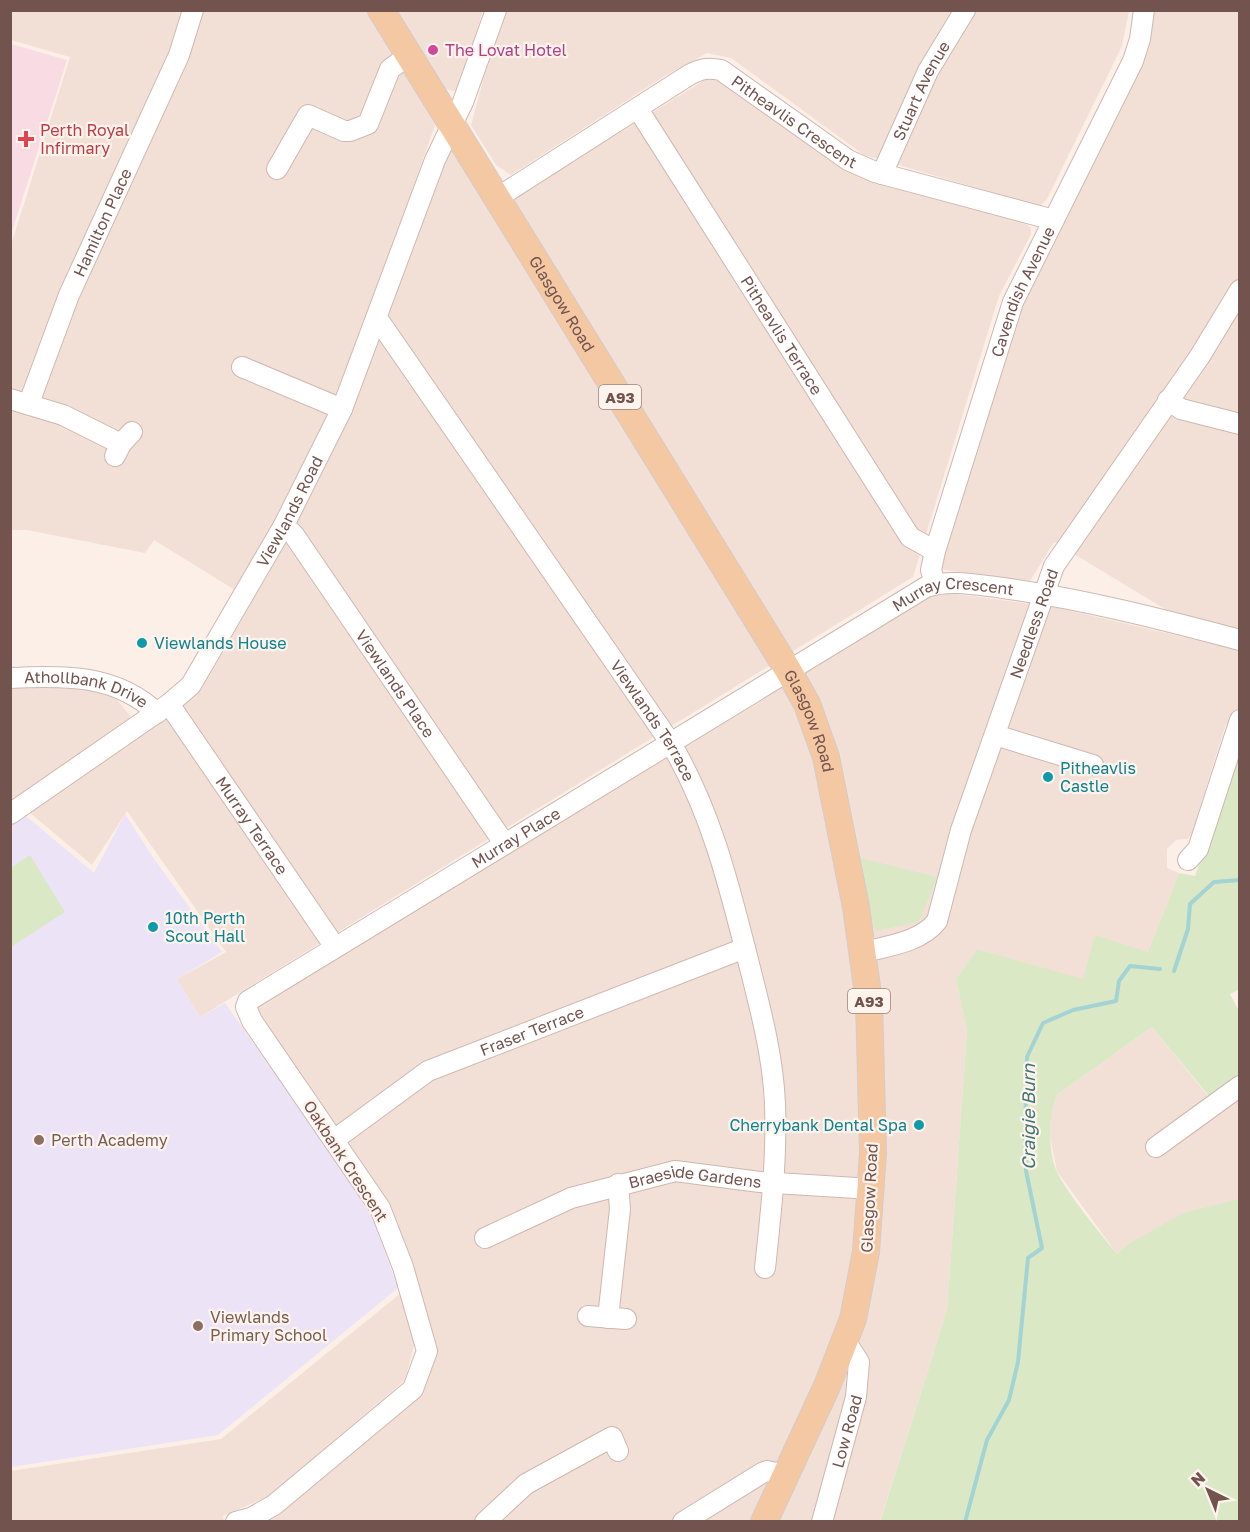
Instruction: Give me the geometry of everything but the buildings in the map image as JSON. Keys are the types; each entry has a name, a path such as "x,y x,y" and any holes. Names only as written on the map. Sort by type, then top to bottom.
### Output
{"main road":[{"name":"Glasgow Road","path":"383,12 788,670 814,722 831,774 864,952 871,1037 872,1189 862,1281 846,1342 764,1521"}],"street":[{"name":"Hamilton Place","path":"123,444 63,415 20,401 179,56 193,10"},
{"name":"Viewlands Road","path":"10,814 163,708 191,685 284,525 342,409 435,160 472,78 490,20 496,10"},
{"name":"Stuart Avenue","path":"882,174 928,71 964,10"},
{"name":"Cavendish Avenue","path":"935,584 931,570 935,551 1013,302 1133,61 1140,39 1144,10"},
{"path":"277,170 308,115 344,131 368,124 390,69 409,55"},
{"name":"Pitheavlis Crescent","path":"497,198 702,68 721,70 848,160 882,174 1054,220"},
{"name":"Pitheavlis Terrace","path":"638,109 910,537 935,551"},
{"name":"Needless Road","path":"864,952 914,938 931,928 937,921 951,860 1044,594 1060,555 1212,337 1239,290"},
{"name":"Viewlands Terrace","path":"377,318 670,742 691,780 721,853 763,1018 775,1101 774,1182 765,1268"},
{"path":"242,367 342,409"},
{"path":"1167,400 1181,408 1239,424"},
{"name":"Viewlands Place","path":"284,525 294,535 504,843"},
{"name":"Murray Crescent","path":"788,670 917,591 935,584 952,582 1044,594 1134,612 1239,640"},
{"name":"Murray Place","path":"246,1007 248,1001 256,996 788,670"},
{"name":"Athollbank Drive","path":"10,678 52,676 98,680 163,708"},
{"name":"Murray Terrace","path":"163,708 335,947"},
{"path":"1188,860 1198,849 1239,720"},
{"path":"995,735 1093,765"},
{"name":"Fraser Terrace","path":"334,1140 428,1071 745,948"},
{"name":"Oakbank Crescent","path":"236,1521 251,1518 274,1505 413,1389 427,1352 418,1316 380,1208 252,1022 246,1007"},
{"path":"1156,1147 1237,1094"},
{"name":"Braeside Gardens","path":"485,1238 571,1198 664,1172 686,1170 774,1182"},
{"path":"774,1182 872,1189"},
{"name":"Braeside Gardens","path":"588,1316 617,1318 620,1209 618,1184"},
{"name":"Low Road","path":"822,1521 856,1397 859,1362 846,1342"},
{"path":"485,1521 526,1484 594,1445 612,1437 618,1451"},
{"path":"683,1521 762,1473 767,1471 786,1475"}],"shaded area":[{"path":"11,11 369,11 435,125 367,320 337,394 295,483 235,590 154,540 145,553 27,530 11,530 11,245 70,57 11,40"},
{"path":"394,11 483,11 458,92 439,87"},
{"path":"502,11 1129,11 1122,46 1047,199 1040,206 864,155 731,58 707,53 663,77 511,175 496,165 471,125"},
{"path":"1150,11 1239,11 1239,630 1165,609 1054,542 1030,581 945,570 940,567 1021,303"},
{"name":"Perth Royal Infirmary","path":"10,44 67,60 11,234"},
{"path":"711,76 864,178 1026,224 1031,228 1031,234 999,296 913,577 200,1017 177,979 226,952 127,811 92,865 29,812 201,690 284,547 381,337 446,141 492,212"},
{"path":"934,591 1054,607 1239,650 1239,728 1226,724 1191,835 1187,839 1176,840 1167,849 1167,868 1179,873 1148,952 1084,980 977,949 956,979 967,1031 947,1310 880,1521 259,1521 428,1369 408,1262 255,1007"},
{"path":"11,670 113,695 131,717 11,802"},
{"path":"125,814 154,859 222,952 177,979 200,1017 225,1003 360,1195 375,1225 398,1288 218,1435 11,1467 11,826 26,816 94,873"},
{"path":"1152,1027 1208,1096 1239,1075 1239,1199 1127,1245 1117,1254 1057,1171 1050,1136 1051,1106 1057,1095"},
{"path":"401,1293 416,1338 405,1380 269,1496 223,1516 224,1521 11,1522 11,1471 221,1439"}],"green space":[{"path":"1239,747 1240,989 1230,994 1239,1011 1239,1075 1209,1096 1152,1027 1057,1095 1052,1112 1050,1133 1057,1172 1085,1214 1117,1254 1127,1245 1183,1213 1239,1199 1239,1521 880,1522 947,1310 967,1031 956,979 977,949 1083,979 1095,935 1148,952 1179,873 1195,876"},
{"path":"30,855 65,912 11,947 11,868"},
{"path":"861,858 937,877 921,918 917,922 877,931 873,925"}],"waterway":[{"name":"Craigie Burn","path":"1174,971 1188,929 1190,904 1214,882 1240,880"},
{"name":"Craigie Burn","path":"965,1522 987,1440 1009,1400 1018,1362 1028,1258 1042,1248 1026,1171 1027,1057 1043,1023 1073,1010 1116,1001 1119,981 1130,966 1160,969"}],"place":[{"name":"The Lovat Hotel","path":"433,50"},
{"name":"Perth Royal Infirmary","path":"26,139"},
{"name":"Viewlands House","path":"142,643"},
{"name":"Pitheavlis Castle","path":"1048,777"},
{"name":"10th Perth Scout Hall","path":"153,927"},
{"name":"Cherrybank Dental Spa","path":"919,1125"},
{"name":"Perth Academy","path":"39,1140"},
{"name":"Viewlands Primary School","path":"198,1326"}]}
